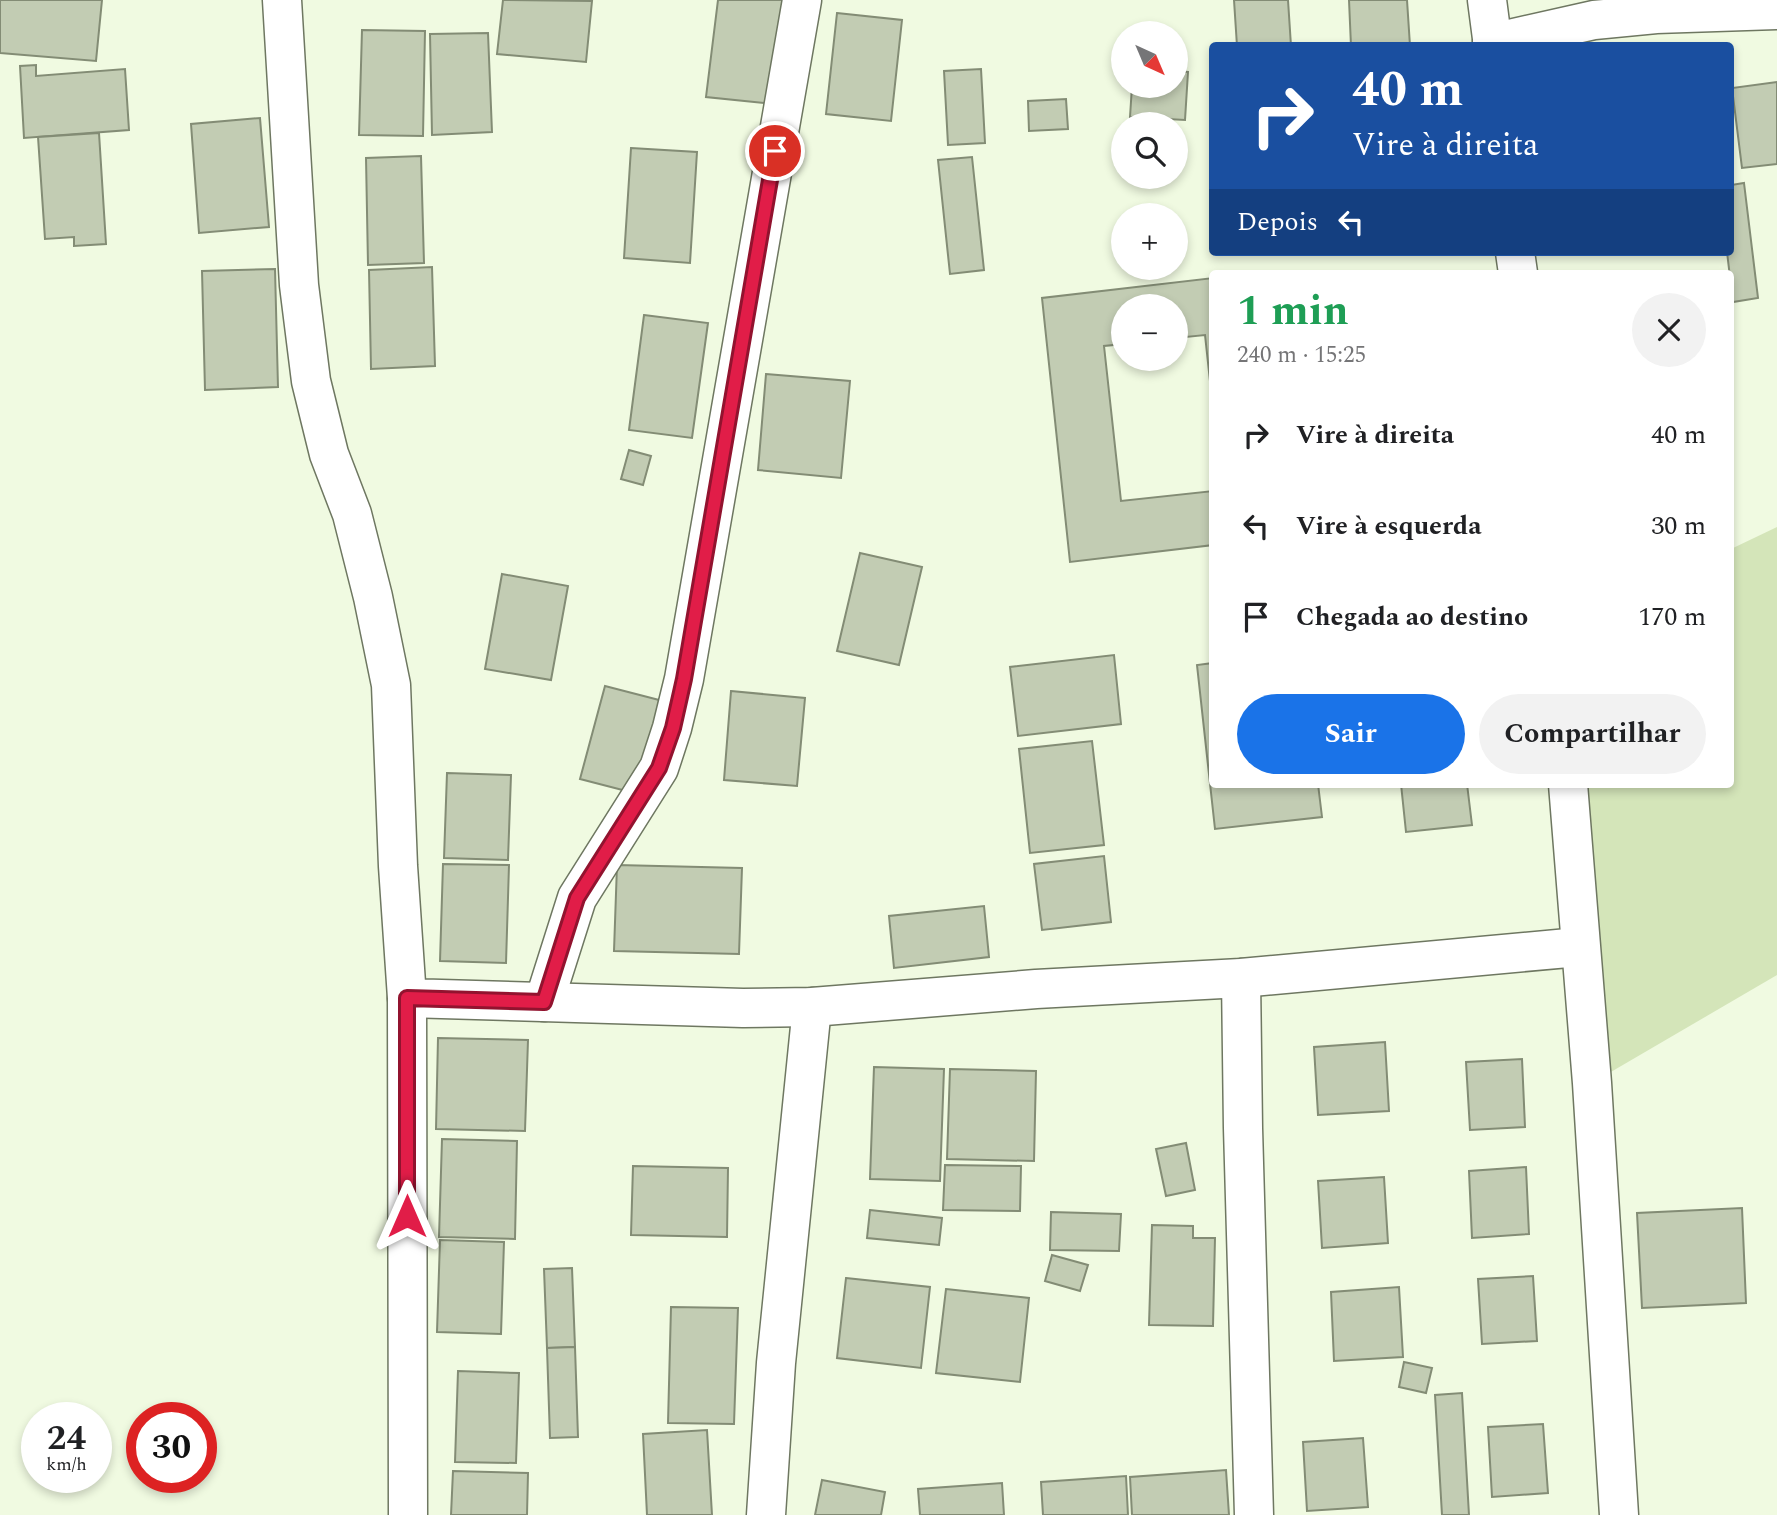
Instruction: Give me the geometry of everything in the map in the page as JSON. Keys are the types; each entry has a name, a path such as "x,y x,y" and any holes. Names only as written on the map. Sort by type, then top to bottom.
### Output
{"street":[{"path":"282,0 299,285 311,381 329,454 352,514 391,685 398,866 407,998 408,1515"},
{"path":"544,1002 577,898 659,768 673,728 684,679 802,0"},
{"path":"1487,0 1493,42"},
{"path":"1501,42 1594,20 1668,13 1777,10"},
{"path":"1567,788 1591,1083 1619,1515"},
{"path":"407,998 743,1008 812,1007 1036,989 1241,978 1579,947"},
{"path":"1241,978 1254,1515"},
{"path":"766,1515 776,1363 812,1007"}],"green space":[{"path":"1777,527 1777,975 1592,1083 1568,788 1734,788 1734,548"}],"building":[{"path":"0,0 102,0 96,61 0,53"},
{"path":"503,0 592,1 586,62 497,54"},
{"path":"718,0 787,0 774,104 706,97"},
{"path":"1234,0 1288,0 1291,42 1237,42"},
{"path":"1349,0 1407,0 1410,42 1351,42"},
{"path":"837,13 902,20 891,121 826,114"},
{"path":"362,30 425,31 423,136 359,135"},
{"path":"488,33 492,132 432,135 430,34"},
{"path":"36,65 36,76 125,69 129,130 24,138 20,66"},
{"path":"981,69 985,143 948,145 944,71"},
{"path":"1777,82 1777,164 1742,168 1734,88"},
{"path":"1131,98 1186,98 1186,112 1130,112"},
{"path":"1066,99 1068,129 1029,131 1028,101"},
{"path":"260,118 269,227 199,233 191,124"},
{"path":"99,133 106,244 74,246 74,237 45,239 38,137"},
{"path":"631,148 697,152 690,263 624,258"},
{"path":"421,156 424,263 368,265 366,158"},
{"path":"972,157 984,270 950,274 938,160"},
{"path":"1744,183 1758,298 1734,302 1734,270 1729,270 1727,256 1734,256 1734,185"},
{"path":"432,267 435,366 371,369 369,270"},
{"path":"275,269 278,387 205,390 202,271"},
{"path":"1209,278 1209,372 1205,335 1188,337 1188,294 1111,294 1111,345 1104,346 1121,501 1209,491 1209,545 1070,562 1042,298"},
{"path":"644,315 708,323 692,438 629,430"},
{"path":"766,374 850,381 841,478 758,470"},
{"path":"629,450 651,456 643,485 621,479"},
{"path":"860,553 922,567 899,665 837,651"},
{"path":"502,574 568,586 551,680 485,669"},
{"path":"1114,655 1121,724 1018,736 1010,667"},
{"path":"1209,664 1209,774 1197,665"},
{"path":"605,686 663,701 638,794 580,779"},
{"path":"731,691 805,698 797,786 724,780"},
{"path":"1092,741 1104,845 1030,853 1019,749"},
{"path":"447,773 511,775 508,860 444,858"},
{"path":"1210,788 1318,788 1322,817 1215,829"},
{"path":"1401,788 1467,788 1472,825 1406,832"},
{"path":"1104,856 1111,922 1042,930 1034,864"},
{"path":"443,864 509,865 506,963 440,961"},
{"path":"617,865 742,868 739,954 614,951"},
{"path":"984,906 989,957 894,968 889,916"},
{"path":"438,1038 528,1040 525,1131 436,1129"},
{"path":"1385,1042 1389,1111 1318,1115 1314,1047"},
{"path":"1522,1059 1525,1127 1470,1130 1466,1062"},
{"path":"874,1067 944,1069 940,1181 870,1179"},
{"path":"950,1069 1036,1071 1034,1161 947,1159"},
{"path":"442,1139 517,1141 515,1239 439,1237"},
{"path":"1186,1143 1195,1190 1166,1196 1156,1149"},
{"path":"945,1165 1021,1166 1020,1211 943,1210"},
{"path":"633,1166 728,1168 727,1237 631,1235"},
{"path":"1526,1167 1529,1234 1472,1238 1469,1171"},
{"path":"1384,1177 1388,1243 1322,1248 1318,1181"},
{"path":"1742,1208 1746,1303 1642,1308 1637,1213"},
{"path":"870,1210 942,1218 939,1245 867,1238"},
{"path":"1051,1212 1121,1214 1119,1251 1050,1250"},
{"path":"1152,1225 1193,1226 1193,1238 1215,1238 1213,1326 1149,1325"},
{"path":"440,1240 504,1242 501,1334 437,1332"},
{"path":"1052,1255 1088,1265 1080,1291 1045,1281"},
{"path":"572,1268 575,1347 547,1348 544,1269"},
{"path":"1533,1276 1537,1341 1482,1344 1478,1279"},
{"path":"846,1278 930,1287 921,1368 837,1358"},
{"path":"1399,1287 1403,1357 1334,1361 1331,1292"},
{"path":"946,1289 1029,1298 1020,1382 936,1373"},
{"path":"671,1307 738,1308 734,1424 668,1423"},
{"path":"575,1347 578,1437 550,1438 547,1348"},
{"path":"1404,1362 1432,1368 1426,1393 1399,1387"},
{"path":"458,1371 519,1373 516,1463 455,1462"},
{"path":"1462,1393 1469,1515 1442,1515 1435,1395"},
{"path":"1543,1424 1548,1493 1492,1497 1488,1427"},
{"path":"707,1430 712,1515 647,1515 643,1434"},
{"path":"1363,1438 1368,1507 1307,1511 1303,1442"},
{"path":"1226,1470 1229,1515 1132,1515 1130,1477"},
{"path":"453,1471 528,1473 527,1515 451,1515"},
{"path":"1126,1476 1128,1515 1043,1515 1041,1482"},
{"path":"822,1480 885,1492 881,1515 815,1515"},
{"path":"1002,1483 1004,1515 920,1515 918,1489"}],"route":[{"path":"407,1216 407,998 544,1002 577,898 659,768 673,728 684,679 775,151"}]}
